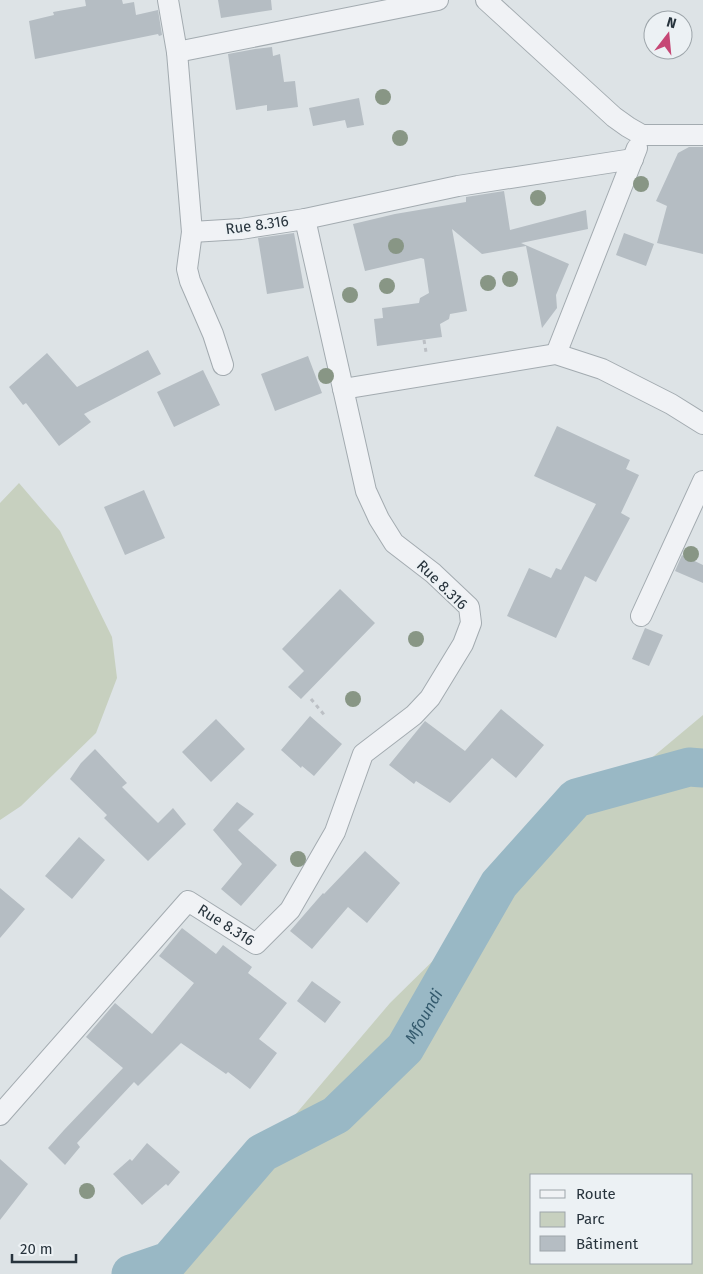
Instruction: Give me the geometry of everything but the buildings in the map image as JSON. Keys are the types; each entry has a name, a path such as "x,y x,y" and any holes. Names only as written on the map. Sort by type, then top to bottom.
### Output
{"street":[{"path":"168,0 177,52 192,232 187,269 190,281 213,334 223,365"},
{"path":"177,52 438,0"},
{"path":"486,0 614,117 628,127 642,135 703,135"},
{"path":"556,354 642,135"},
{"path":"304,219 458,186 633,159"},
{"name":"Rue 8.316","path":"0,1115 188,902 256,944 290,910 335,832 363,754 414,715 430,698 462,644 471,623 469,607 433,573 394,542 379,519 366,491 304,219 241,229 192,232"},
{"path":"343,389 556,354 602,369 671,404 703,424"},
{"path":"641,616 703,481"}],"path":[{"path":"424,340 426,352 432,351"},
{"path":"311,699 326,717"}],"green space":[{"path":"19,483 60,531 112,637 117,678 96,733 21,806 0,820 0,503"},
{"path":"703,715 703,1274 145,1274 227,1195 390,1003 569,827"}],"waterway":[{"name":"Mfoundi","path":"131,1274 169,1261 262,1153 336,1115 405,1048 499,884 576,798 689,767 703,768"}]}
